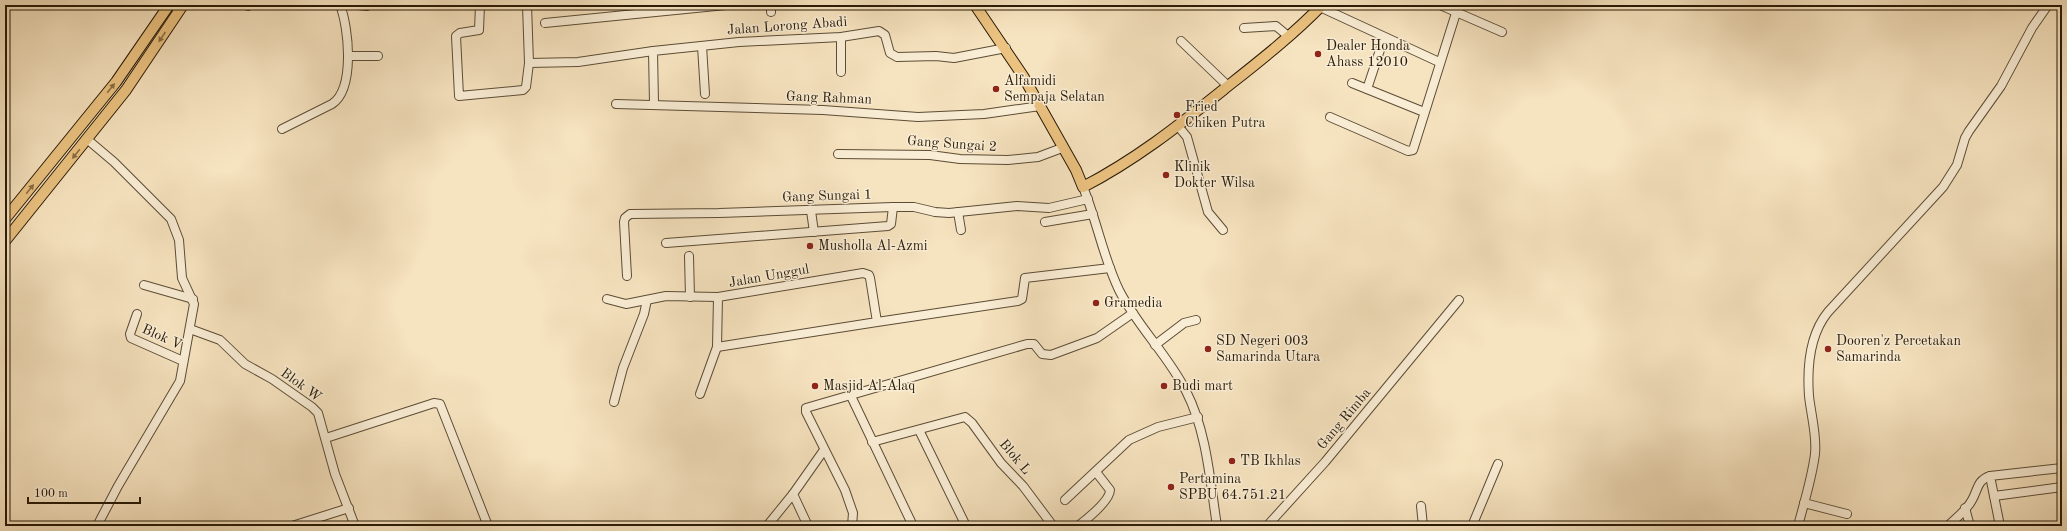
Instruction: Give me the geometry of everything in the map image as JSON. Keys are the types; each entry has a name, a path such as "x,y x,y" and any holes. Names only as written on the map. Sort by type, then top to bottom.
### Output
{"main road":[{"path":"5,219 116,82 169,5"},
{"path":"5,242 88,140 126,90 183,5"},
{"path":"975,5 1006,48 1076,170 1083,187 1124,166 1178,126 1288,36 1321,6"}],"street":[{"path":"282,129 337,101 342,91 349,56 347,32 340,5"},
{"path":"480,5 479,30 457,34 456,36 459,96 523,90 528,83 529,63 527,5"},
{"path":"545,23 726,5"},
{"path":"1440,5 1502,32"},
{"path":"1798,526 1815,454 1809,384 1812,352 1817,328 1828,312 1943,187 1957,165 1967,134 2001,86 2032,28 2048,5"},
{"path":"1321,6 1384,38 1439,62"},
{"path":"1330,117 1411,152 1416,143 1439,62 1456,13"},
{"path":"1244,28 1276,26 1288,36"},
{"name":"Jalan Lorong Abadi","path":"529,63 578,62 653,51 702,46 840,37 882,32 885,34 890,52 896,57 936,56 954,58 1006,48"},
{"path":"840,37 841,72"},
{"path":"1367,89 1384,38"},
{"path":"1181,41 1228,86"},
{"path":"702,46 705,94"},
{"path":"653,51 654,104"},
{"path":"349,56 378,56"},
{"path":"1352,83 1424,112"},
{"name":"Gang Rahman","path":"616,104 823,110 918,116 984,114 1040,106"},
{"path":"1178,126 1187,137 1208,212 1223,230"},
{"path":"88,140 120,167 171,219 179,240 182,278 193,299 194,308 180,381 118,486 97,526"},
{"name":"Gang Sungai 2","path":"838,154 917,154 960,159 1008,160 1038,157 1062,148"},
{"path":"1083,187 1110,268 1133,313 1186,389 1198,417 1217,526"},
{"name":"Gang Sungai 1","path":"626,276 624,222 630,214 811,211 892,207 914,207 935,212 958,212 1017,206 1049,208 1088,199"},
{"path":"666,243 888,226 891,222 892,207"},
{"path":"811,211 814,232"},
{"path":"958,212 961,230"},
{"path":"1045,222 1093,214"},
{"path":"689,256 690,297"},
{"path":"717,347 1018,301 1022,299 1025,278 1110,268"},
{"name":"Jalan Unggul","path":"700,394 717,347 718,297 863,273 869,275 870,278 877,322"},
{"path":"144,285 193,299"},
{"path":"607,299 626,304 666,296 718,297"},
{"path":"614,402 647,300"},
{"name":"Gang Rimba","path":"1267,526 1325,462 1408,364 1459,300"},
{"path":"852,526 853,513 844,490 806,412 806,408 850,394 1031,343 1036,345 1045,355 1051,355 1097,338 1133,313"},
{"name":"Blok V","path":"137,314 130,334 131,338 183,361"},
{"path":"1155,345 1184,323 1196,320"},
{"name":"Blok W","path":"190,329 220,340 245,364 272,379 312,407 321,421 335,474 355,526"},
{"path":"850,394 913,526"},
{"path":"326,438 434,403 440,404 488,526"},
{"name":"Blok L","path":"919,430 964,417 972,423 1001,463 1023,486 1053,526"},
{"path":"1065,500 1129,440 1158,427 1198,417"},
{"path":"872,442 919,430 966,526"},
{"path":"767,526 793,494 824,450"},
{"path":"1472,526 1498,464"},
{"path":"1948,526 1972,500 1976,488 1985,478 1990,476 2062,468"},
{"path":"1078,526 1106,501 1110,495 1110,490 1096,472"},
{"path":"1990,476 2000,526"},
{"path":"1994,496 2062,487"},
{"path":"793,494 808,526"},
{"path":"1804,503 1847,514"},
{"path":"1421,506 1423,526"},
{"path":"292,526 349,508"},
{"path":"1965,508 1970,526"}],"place":[{"name":"Dealer Honda Ahass 12010","path":"1318,54"},
{"name":"Alfamidi Sempaja Selatan","path":"996,89"},
{"name":"Fried Chiken Putra","path":"1177,115"},
{"name":"Klinik Dokter Wilsa","path":"1166,175"},
{"name":"Musholla Al-Azmi","path":"810,246"},
{"name":"Gramedia","path":"1096,303"},
{"name":"SD Negeri 003 Samarinda Utara","path":"1208,349"},
{"name":"Dooren'z Percetakan Samarinda","path":"1828,349"},
{"name":"Masjid Al-Alaq","path":"815,386"},
{"name":"Budi mart","path":"1164,386"},
{"name":"TB Ikhlas","path":"1232,461"},
{"name":"Pertamina SPBU 64.751.21","path":"1171,487"}]}
